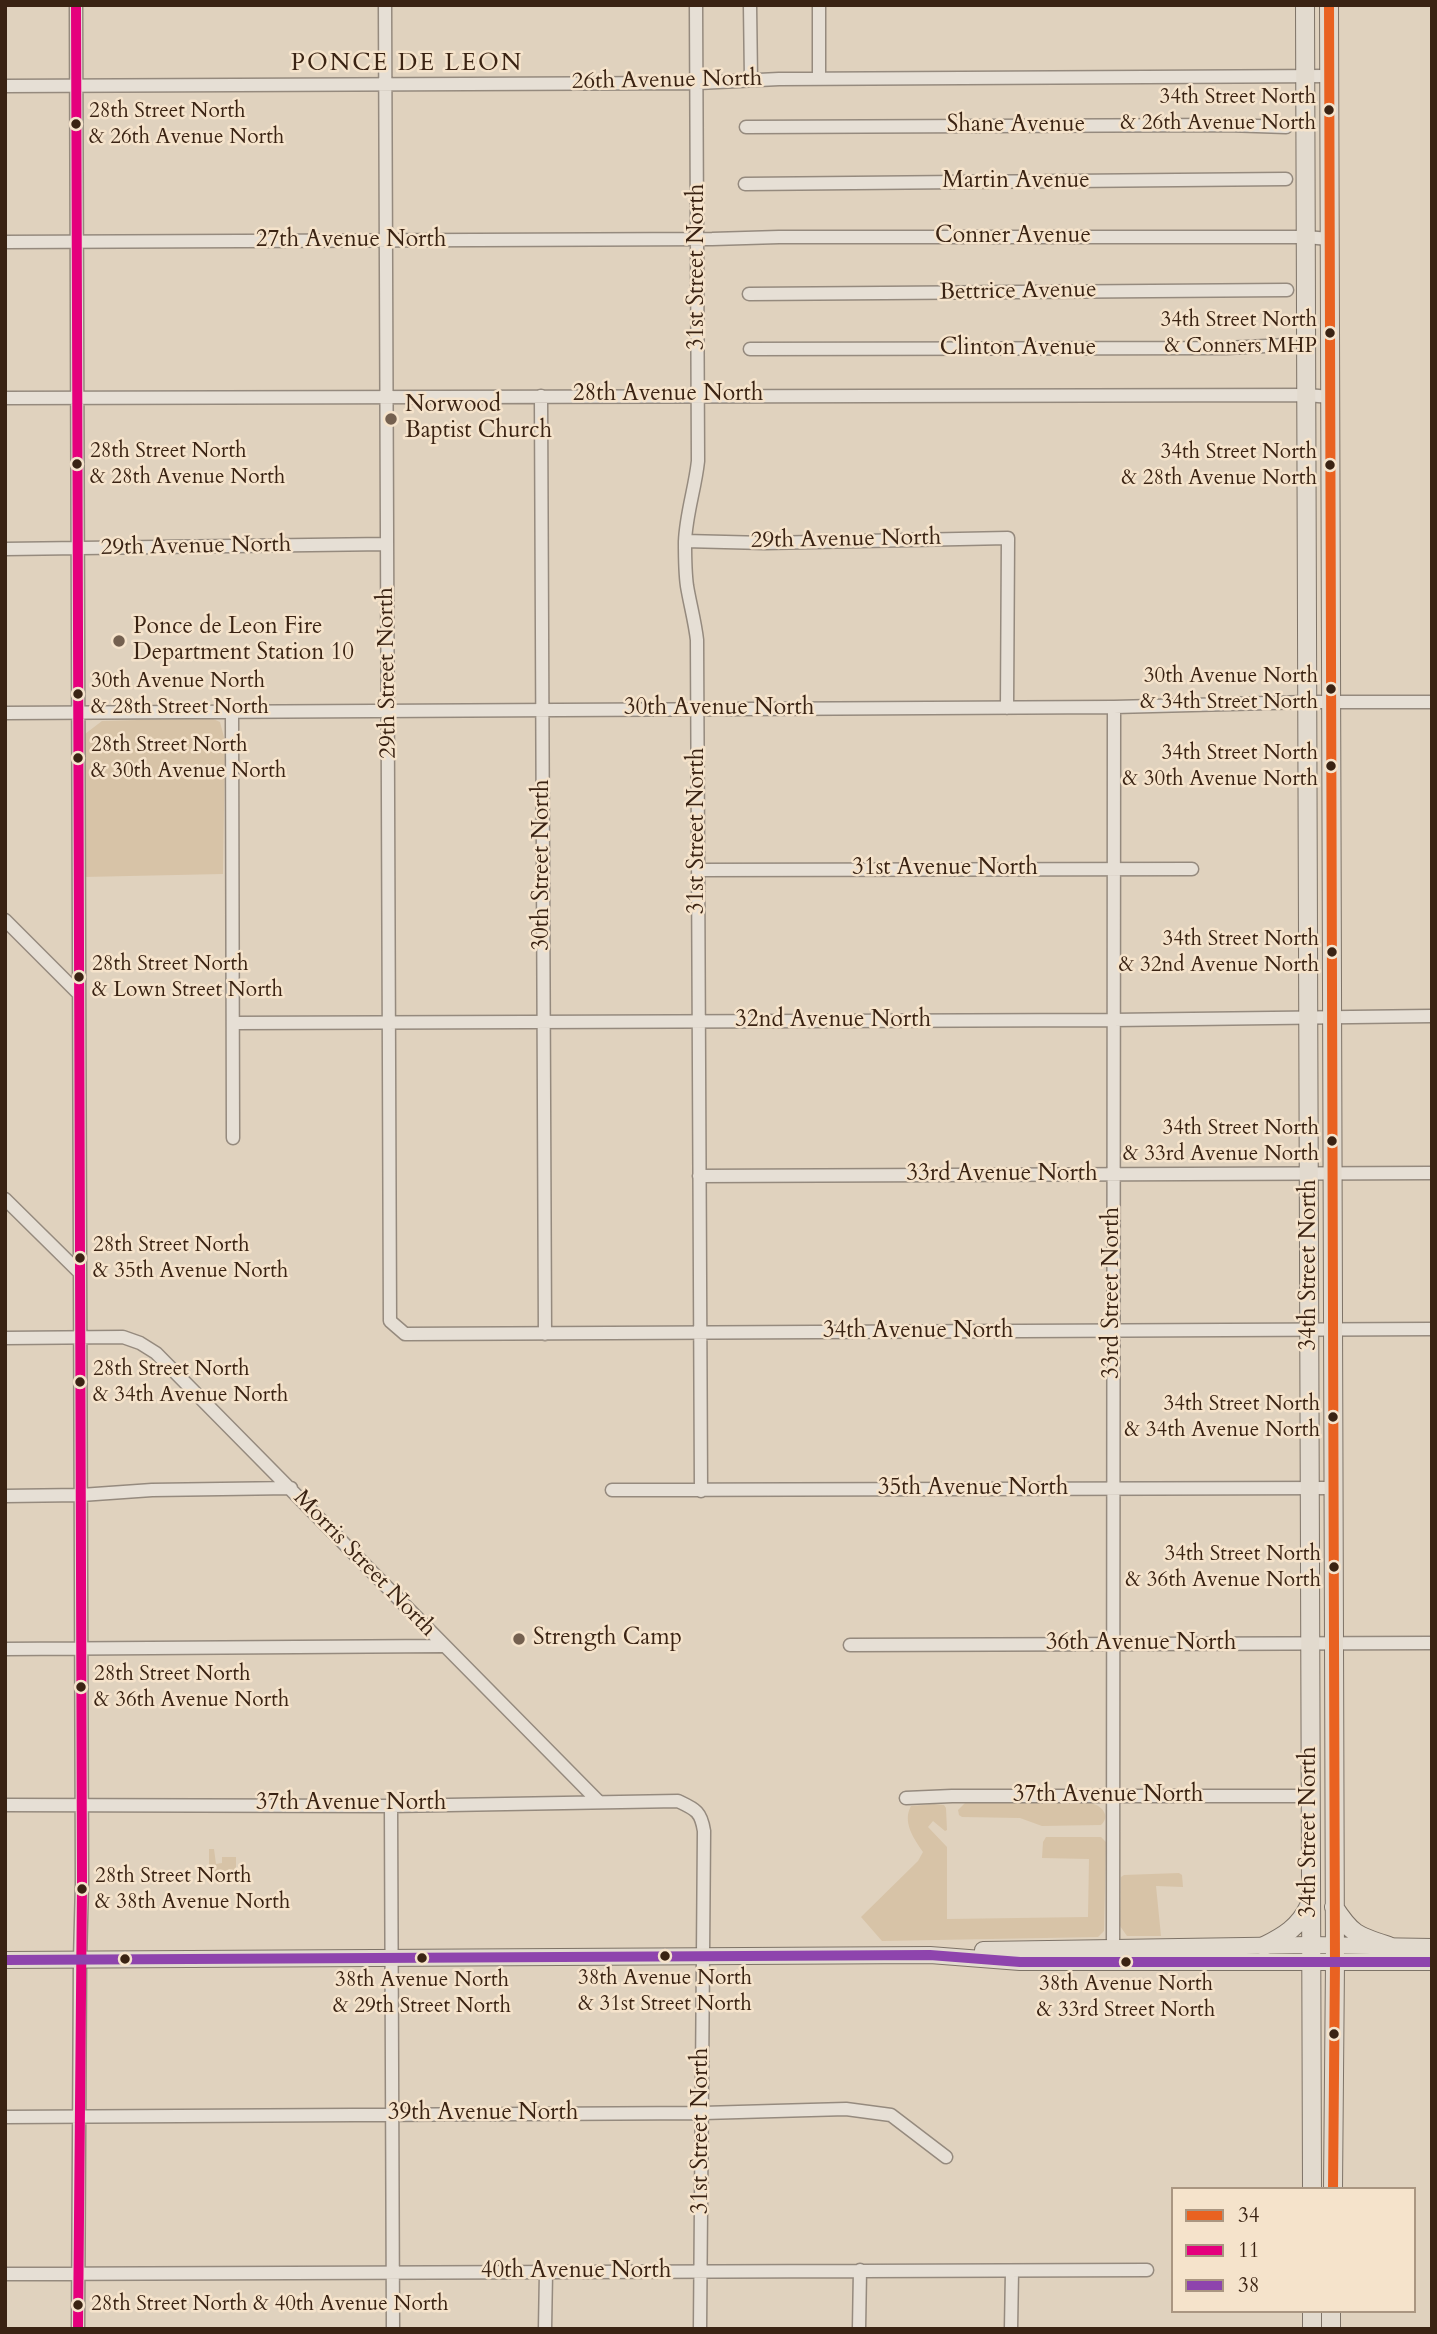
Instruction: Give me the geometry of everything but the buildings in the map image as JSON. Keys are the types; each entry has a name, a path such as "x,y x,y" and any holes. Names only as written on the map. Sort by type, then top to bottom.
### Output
{"highway":[{"name":"34th Street North","path":"1305,5 1312,2187"},
{"name":"34th Street North","path":"1329,5 1335,1953 1333,2187"},
{"path":"1310,1735 1317,1743 1320,1779 1334,1797"},
{"path":"1264,1946 1293,1930 1303,1920 1311,1903"},
{"path":"1334,1907 1351,1930 1362,1937 1389,1946"}],"main road":[{"path":"5,1960 930,1955 1020,1962 1264,1946 1311,1954"},
{"path":"1113,1955 1311,1954 1389,1946 1432,1947"},
{"path":"1335,1953 1432,1962"}],"street":[{"path":"76,5 82,1804 78,2329"},
{"name":"29th Street North","path":"385,5 390,1321 405,1334"},
{"name":"31st Street North","path":"696,5 698,461 695,491 687,513 685,541 686,583 697,640 701,1491"},
{"path":"750,5 751,80"},
{"path":"818,5 819,79"},
{"name":"26th Avenue North","path":"5,86 698,83 819,79 1329,76"},
{"name":"Shane Avenue","path":"746,127 1286,127"},
{"name":"Martin Avenue","path":"745,184 1286,179"},
{"name":"Conner Avenue","path":"698,239 1329,239"},
{"name":"27th Avenue North","path":"5,242 698,239"},
{"name":"Bettrice Avenue","path":"749,295 1287,290"},
{"name":"Clinton Avenue","path":"750,349 1226,348 1286,345"},
{"name":"28th Avenue North","path":"5,398 698,395 1330,397"},
{"name":"30th Street North","path":"541,396 545,1334"},
{"name":"29th Avenue North","path":"685,541 1008,538 1007,708"},
{"name":"29th Avenue North","path":"5,549 386,544"},
{"name":"30th Avenue North","path":"5,713 1007,708 1432,702"},
{"name":"33rd Street North","path":"1113,1955 1114,707"},
{"path":"232,712 233,1139"},
{"path":"1308,867 1331,867"},
{"name":"31st Avenue North","path":"698,870 1192,869"},
{"path":"5,920 79,994"},
{"name":"32nd Avenue North","path":"233,1023 1113,1020 1432,1016"},
{"name":"33rd Avenue North","path":"699,1176 1432,1173"},
{"path":"5,1199 80,1273"},
{"name":"34th Avenue North","path":"405,1334 1432,1329"},
{"name":"Morris Street North","path":"80,1338 123,1337 156,1353 442,1646 598,1801"},
{"path":"5,1338 80,1338"},
{"path":"5,1496 290,1488"},
{"name":"35th Avenue North","path":"612,1490 1333,1488"},
{"name":"36th Avenue North","path":"850,1645 1432,1643"},
{"path":"5,1649 442,1646"},
{"name":"37th Avenue North","path":"906,1798 1310,1796"},
{"name":"37th Avenue North","path":"5,1805 391,1805 678,1801 695,1809"},
{"path":"391,1805 394,2329"},
{"name":"31st Street North","path":"695,1809 702,1819 704,1831 700,2329"},
{"name":"39th Avenue North","path":"5,2117 703,2113 846,2109 891,2115 946,2157"},
{"path":"859,2329 860,2270"},
{"name":"40th Avenue North","path":"5,2274 1147,2270"},
{"path":"1011,2329 1012,2271"},
{"path":"545,2329 546,2272"}],"shaded area":[{"path":"211,718 220,722 225,741 223,874 83,877 85,734 102,721"},
{"path":"965,1803 1090,1803 1104,1811 1105,1818 1101,1825 1042,1826 1020,1818 962,1817 958,1810"},
{"path":"944,1805 946,1808 947,1830 933,1821 928,1827 947,1847 947,1919 1088,1917 1089,1859 1042,1858 1043,1842 1046,1837 1101,1837 1106,1842 1104,1931 1098,1937 882,1941 861,1917 918,1861 923,1852 908,1824 911,1806"},
{"path":"209,1849 214,1849 216,1864 222,1863 222,1857 236,1857 236,1879 209,1879"},
{"path":"1182,1875 1183,1887 1156,1886 1161,1936 1127,1936 1120,1926 1121,1877"}],"transit line":[{"name":"11","path":"76,5 82,1883 78,2329"},
{"name":"34","path":"1329,5 1335,1962 1333,2187"},
{"name":"38","path":"5,1960 930,1955 1020,1962 1432,1962"}],"place":[{"name":"34th Street North & 26th Avenue North","path":"1329,110"},
{"name":"28th Street North & 26th Avenue North","path":"76,124"},
{"name":"34th Street North & Conners MHP","path":"1330,333"},
{"name":"Norwood Baptist Church","path":"391,419"},
{"name":"28th Street North & 28th Avenue North","path":"77,464"},
{"name":"34th Street North & 28th Avenue North","path":"1330,465"},
{"name":"Ponce de Leon Fire Department Station 10","path":"119,641"},
{"name":"30th Avenue North & 34th Street North","path":"1331,689"},
{"name":"30th Avenue North & 28th Street North","path":"78,694"},
{"name":"28th Street North & 30th Avenue North","path":"78,758"},
{"name":"34th Street North & 30th Avenue North","path":"1331,766"},
{"name":"34th Street North & 32nd Avenue North","path":"1332,952"},
{"name":"28th Street North & Lown Street North","path":"79,977"},
{"name":"34th Street North & 33rd Avenue North","path":"1332,1141"},
{"name":"28th Street North & 35th Avenue North","path":"80,1258"},
{"name":"28th Street North & 34th Avenue North","path":"80,1382"},
{"name":"34th Street North & 34th Avenue North","path":"1333,1417"},
{"name":"34th Street North & 36th Avenue North","path":"1334,1567"},
{"name":"Strength Camp","path":"519,1639"},
{"name":"28th Street North & 36th Avenue North","path":"81,1687"},
{"name":"28th Street North & 38th Avenue North","path":"82,1889"},
{"name":"38th Avenue North & 31st Street North","path":"665,1956"},
{"name":"38th Avenue North & 29th Street North","path":"422,1958"},
{"name":"38th Avenue North & 33rd Street North","path":"1126,1962"},
{"name":"28th Street North & 40th Avenue North","path":"78,2305"}],"district":[{"name":"PONCE DE LEON","path":"407,64"}]}
